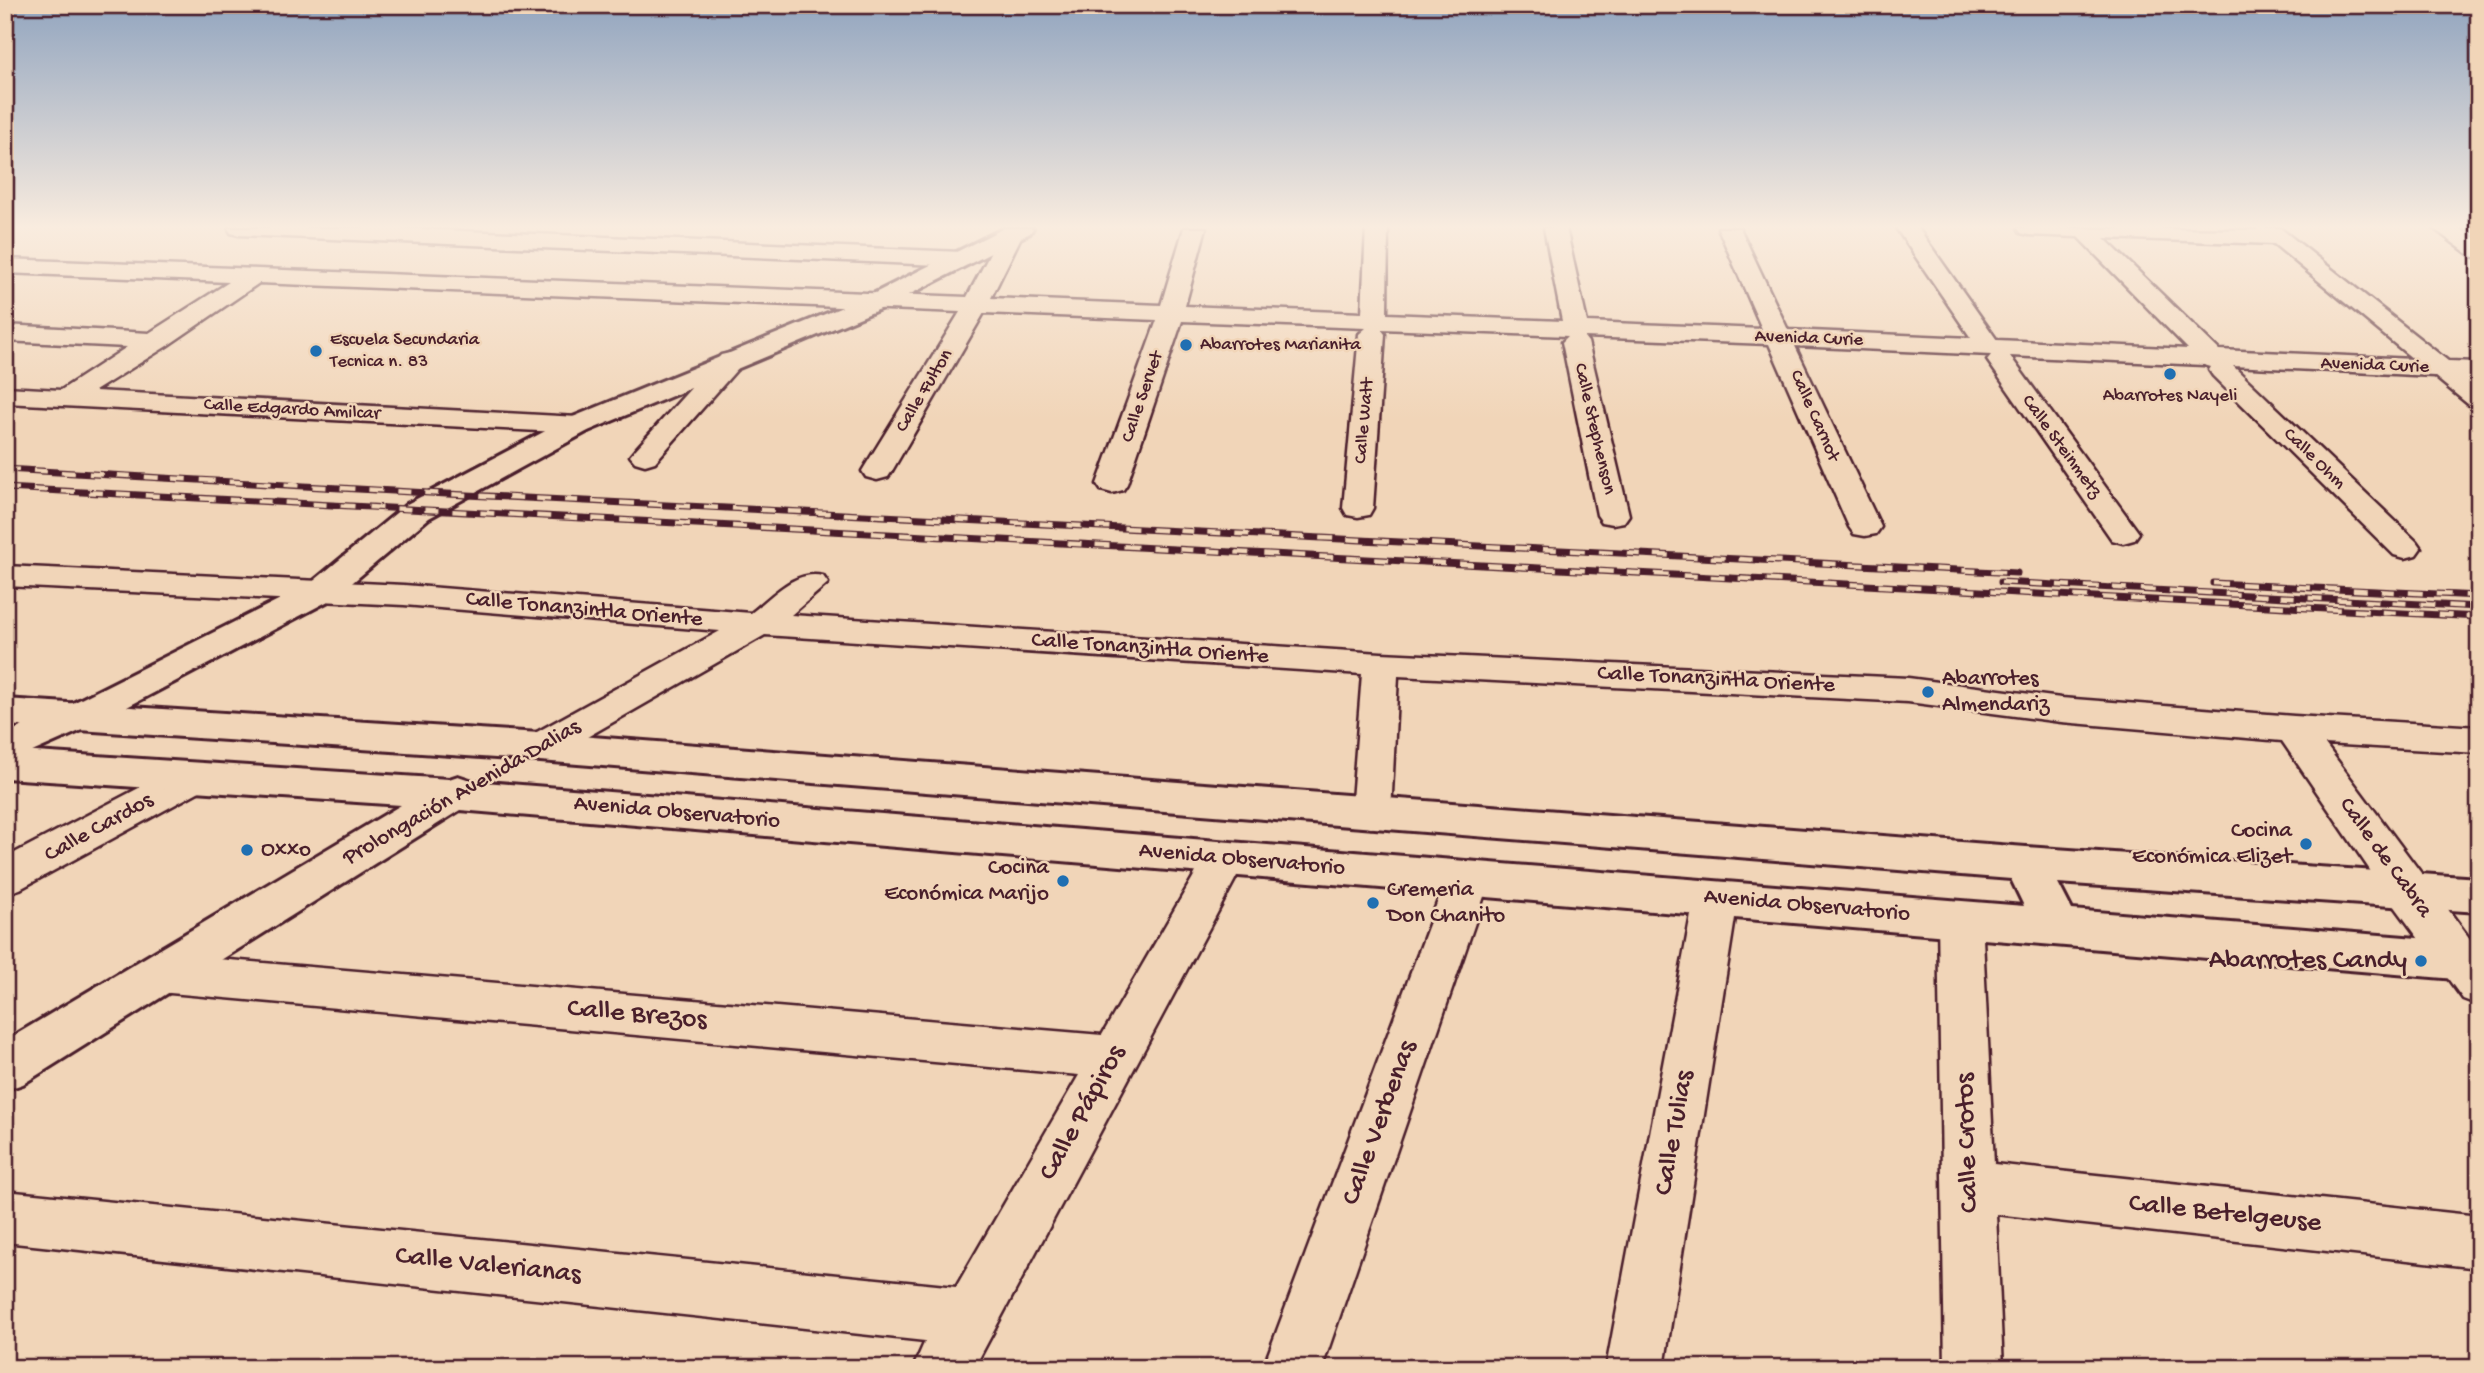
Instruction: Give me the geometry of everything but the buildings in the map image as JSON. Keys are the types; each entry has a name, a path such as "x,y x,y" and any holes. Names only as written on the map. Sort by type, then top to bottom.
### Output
{"street":[{"path":"68,397 231,292"},
{"name":"Avenida Curie","path":"449,292 601,298 876,302 972,312"},
{"path":"601,298 604,292"},
{"path":"5,750 77,717 322,591 418,511 578,425 896,292"},
{"name":"Calle Fulton","path":"877,471 983,292"},
{"name":"Calle Servet","path":"1112,484 1177,292"},
{"name":"Calle Watt","path":"1358,508 1374,292"},
{"name":"Calle Stephenson","path":"1567,292 1614,515"},
{"name":"Calle Carnot","path":"1758,292 1865,527"},
{"name":"Calle Steinmetz","path":"1952,292 2123,533"},
{"name":"Calle Ohm","path":"2146,292 2405,548"},
{"path":"2350,292 2458,376 2479,399"},
{"name":"Avenida Curie","path":"601,298 843,314 972,312 1169,319 1994,353 2458,376 2479,370"},
{"path":"5,333 158,341"},
{"path":"645,456 730,361"},
{"name":"Calle Edgardo Amilcar","path":"5,395 578,425"},
{"name":"Calle Tonanzintla Oriente","path":"5,576 322,591 759,624 1381,664 1908,690 2061,709 2294,729 2479,740"},
{"name":"Prolongación Avenida Dalias","path":"5,1068 452,794 759,624 811,583"},
{"path":"1371,813 1381,664"},
{"path":"5,712 540,747 2026,864 2479,895"},
{"name":"Calle de Cabra","path":"2294,729 2406,889 2473,969"},
{"name":"Avenida Observatorio","path":"5,764 452,794 2057,926 2473,969"},
{"name":"Calle Cardos","path":"5,878 193,777"},
{"path":"1578,829 1585,888"},
{"name":"Calle Pápiros","path":"942,1368 1225,859"},
{"path":"2026,864 2057,926"},
{"name":"Calle Verbenas","path":"1292,1368 1468,878"},
{"name":"Calle Tulias","path":"1635,1368 1716,899"},
{"name":"Calle Crotos","path":"1960,918 1974,1368"},
{"name":"Calle Brezos","path":"159,973 1115,1056"},
{"name":"Calle Betelgeuse","path":"1970,1186 2479,1242"},
{"name":"Calle Valerianas","path":"5,1216 970,1317"}],"railway":[{"path":"5,469 447,494 2017,573"},
{"path":"5,488 2479,617"},
{"path":"2001,582 2479,607"},
{"path":"2213,583 2479,596"}],"place":[{"name":"Abarrotes Marianita","path":"1186,345"},
{"name":"Escuela Secundaria Tecnica n. 83","path":"316,351"},
{"name":"Abarrotes Nayeli","path":"2170,374"},
{"name":"Abarrotes Almendariz","path":"1928,692"},
{"name":"Cocina Económica Elizet","path":"2306,844"},
{"name":"Oxxo","path":"247,850"},
{"name":"Cocina Económica Marijo","path":"1063,881"},
{"name":"Cremeria Don Chanito","path":"1373,903"},
{"name":"Abarrotes Candy","path":"2421,961"}]}
